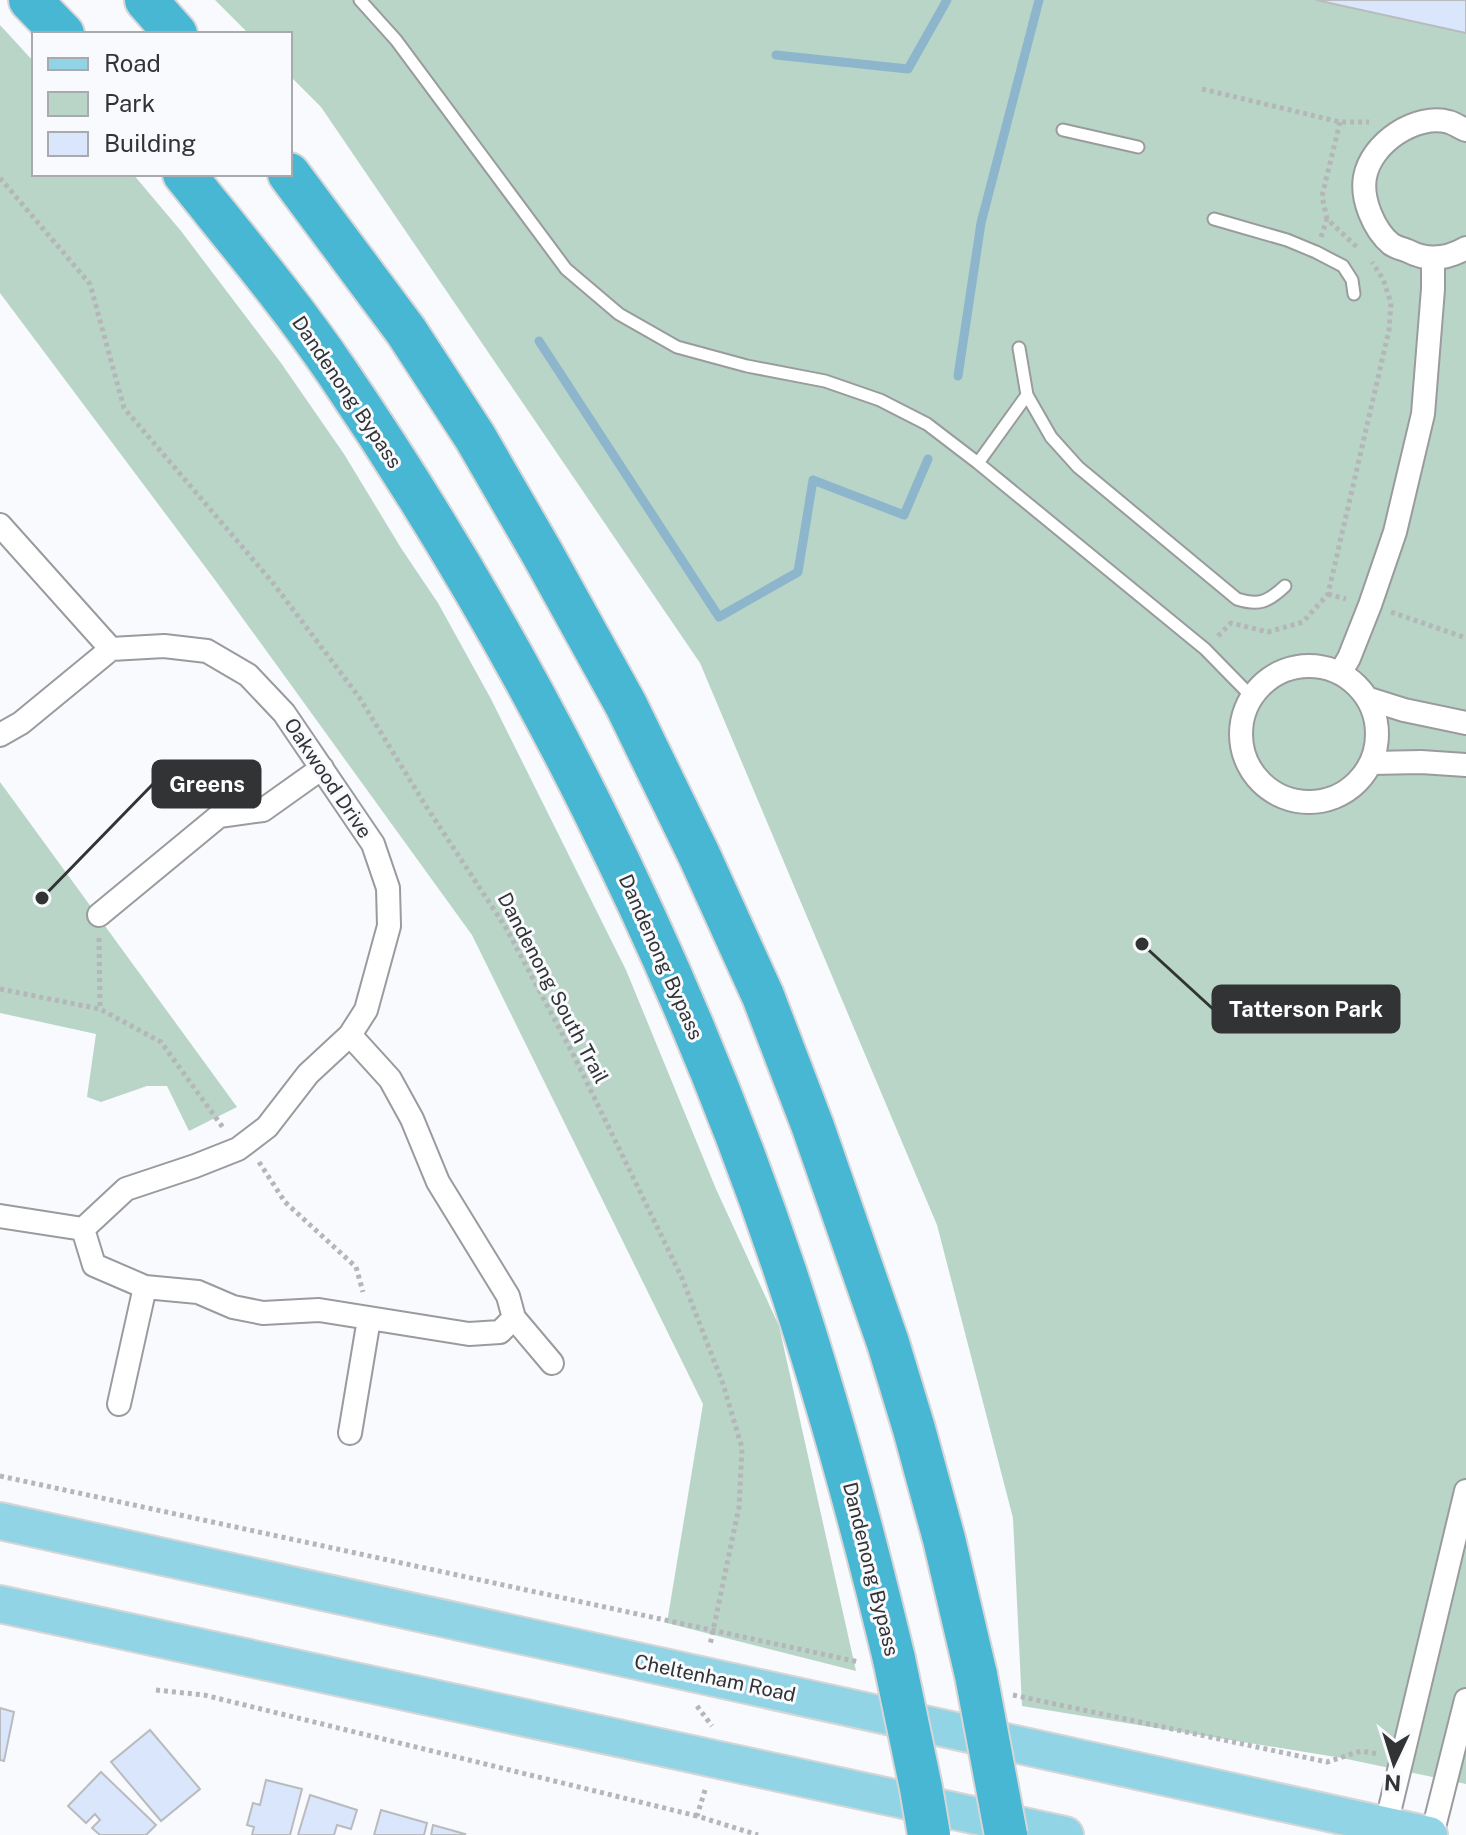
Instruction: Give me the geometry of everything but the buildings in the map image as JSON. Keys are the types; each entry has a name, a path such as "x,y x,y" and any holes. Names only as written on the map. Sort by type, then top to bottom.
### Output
{"highway":[{"path":"30,0 61,32"},
{"path":"146,0 174,32"},
{"name":"Dandenong Bypass","path":"186,176 253,259 336,370 419,498 564,752 631,888 701,1045 748,1167 820,1381 848,1478 880,1662 921,1788 929,1835"},
{"path":"290,176 406,331 475,437 542,553 626,705 706,869 763,996 818,1141 888,1343 990,1684 1006,1835"}],"main road":[{"name":"Cheltenham Road","path":"0,1521 705,1675 1386,1830 1430,1835"},
{"path":"0,1604 1065,1835"}],"street":[{"path":"1466,130 1448,122 1423,122 1401,129 1385,143 1365,176 1369,211 1391,244 1417,256 1433,258 1456,254 1466,248"},
{"path":"1340,673 1370,605 1395,532 1423,414 1433,258"},
{"path":"0,525 111,649 21,723 0,735"},
{"name":"Oakwood Drive","path":"83,1229 126,1189 238,1149 267,1127 308,1074 350,1035 366,1010 389,926 388,888 373,844 284,713 248,675 207,651 164,646 111,649"},
{"path":"1320,667 1340,673 1369,699 1377,728 1371,763 1358,781 1340,795 1318,802 1296,801 1275,794 1257,780 1242,750 1242,716 1251,696 1264,682 1281,671 1320,667"},
{"path":"1369,699 1466,723"},
{"path":"1371,763 1466,765"},
{"path":"99,915 219,816 263,810 322,768"},
{"path":"350,1035 390,1079 412,1119 438,1182 508,1296 514,1318 552,1363"},
{"path":"0,1216 83,1229 94,1265 145,1287 198,1292 233,1307 263,1313 319,1310 469,1334 500,1332 514,1318"},
{"path":"119,1404 145,1287"},
{"path":"350,1433 369,1319"},
{"path":"1386,1830 1466,1491"},
{"path":"1430,1835 1466,1700"}],"lane":[{"path":"360,0 396,40 566,269 619,314 677,347 747,366 825,381 880,400 927,424 1205,649 1251,696"},
{"path":"1063,130 1138,147"},
{"path":"1214,219 1287,240 1343,266 1352,280 1354,294"},
{"path":"1019,348 1027,395 1051,437 1078,467 1237,599 1251,604 1271,600 1285,586"},
{"path":"978,463 1027,395"}],"path":[{"path":"1202,89 1340,122 1369,122 1379,115"},
{"path":"1340,122 1322,196 1327,219 1360,250"},
{"name":"Dandenong South Trail","path":"0,178 90,284 124,408 273,583 359,697 506,928 574,1056 682,1278 723,1384 742,1448 739,1507 697,1707 716,1732 707,1783 697,1816"},
{"path":"1205,649 1231,623 1268,632 1303,622 1328,594 1389,330 1391,303 1383,279 1371,261"},
{"path":"1370,605 1466,638"},
{"path":"99,915 100,1009"},
{"path":"0,989 100,1009 161,1042 238,1149 256,1157 285,1202 356,1267 369,1319"},
{"path":"0,1476 713,1631 880,1662"},
{"path":"990,1684 1327,1762 1361,1751 1402,1757"},
{"path":"156,1690 204,1695 697,1816 758,1835"}],"green space":[{"path":"215,0 1466,0 1466,1784 1342,1758 1022,1706 1013,1518 937,1225 700,663 321,107 292,78 292,32 247,32"},
{"path":"0,25 32,60 32,176 135,176 181,231 281,363 344,454 438,603 491,699 626,970 716,1189 779,1326 856,1671 667,1623 703,1404 472,935 215,580 0,293"},
{"path":"0,782 237,1107 189,1131 167,1086 147,1086 101,1102 87,1097 96,1034 0,1013"}],"waterway":[{"path":"776,55 908,69 947,0"},
{"path":"958,376 981,223 1039,0"},
{"path":"539,341 719,617 798,572 813,480 904,515 928,459"}],"place":[{"name":"Greens","path":"42,898"},
{"name":"Tatterson Park","path":"1142,944"}]}
